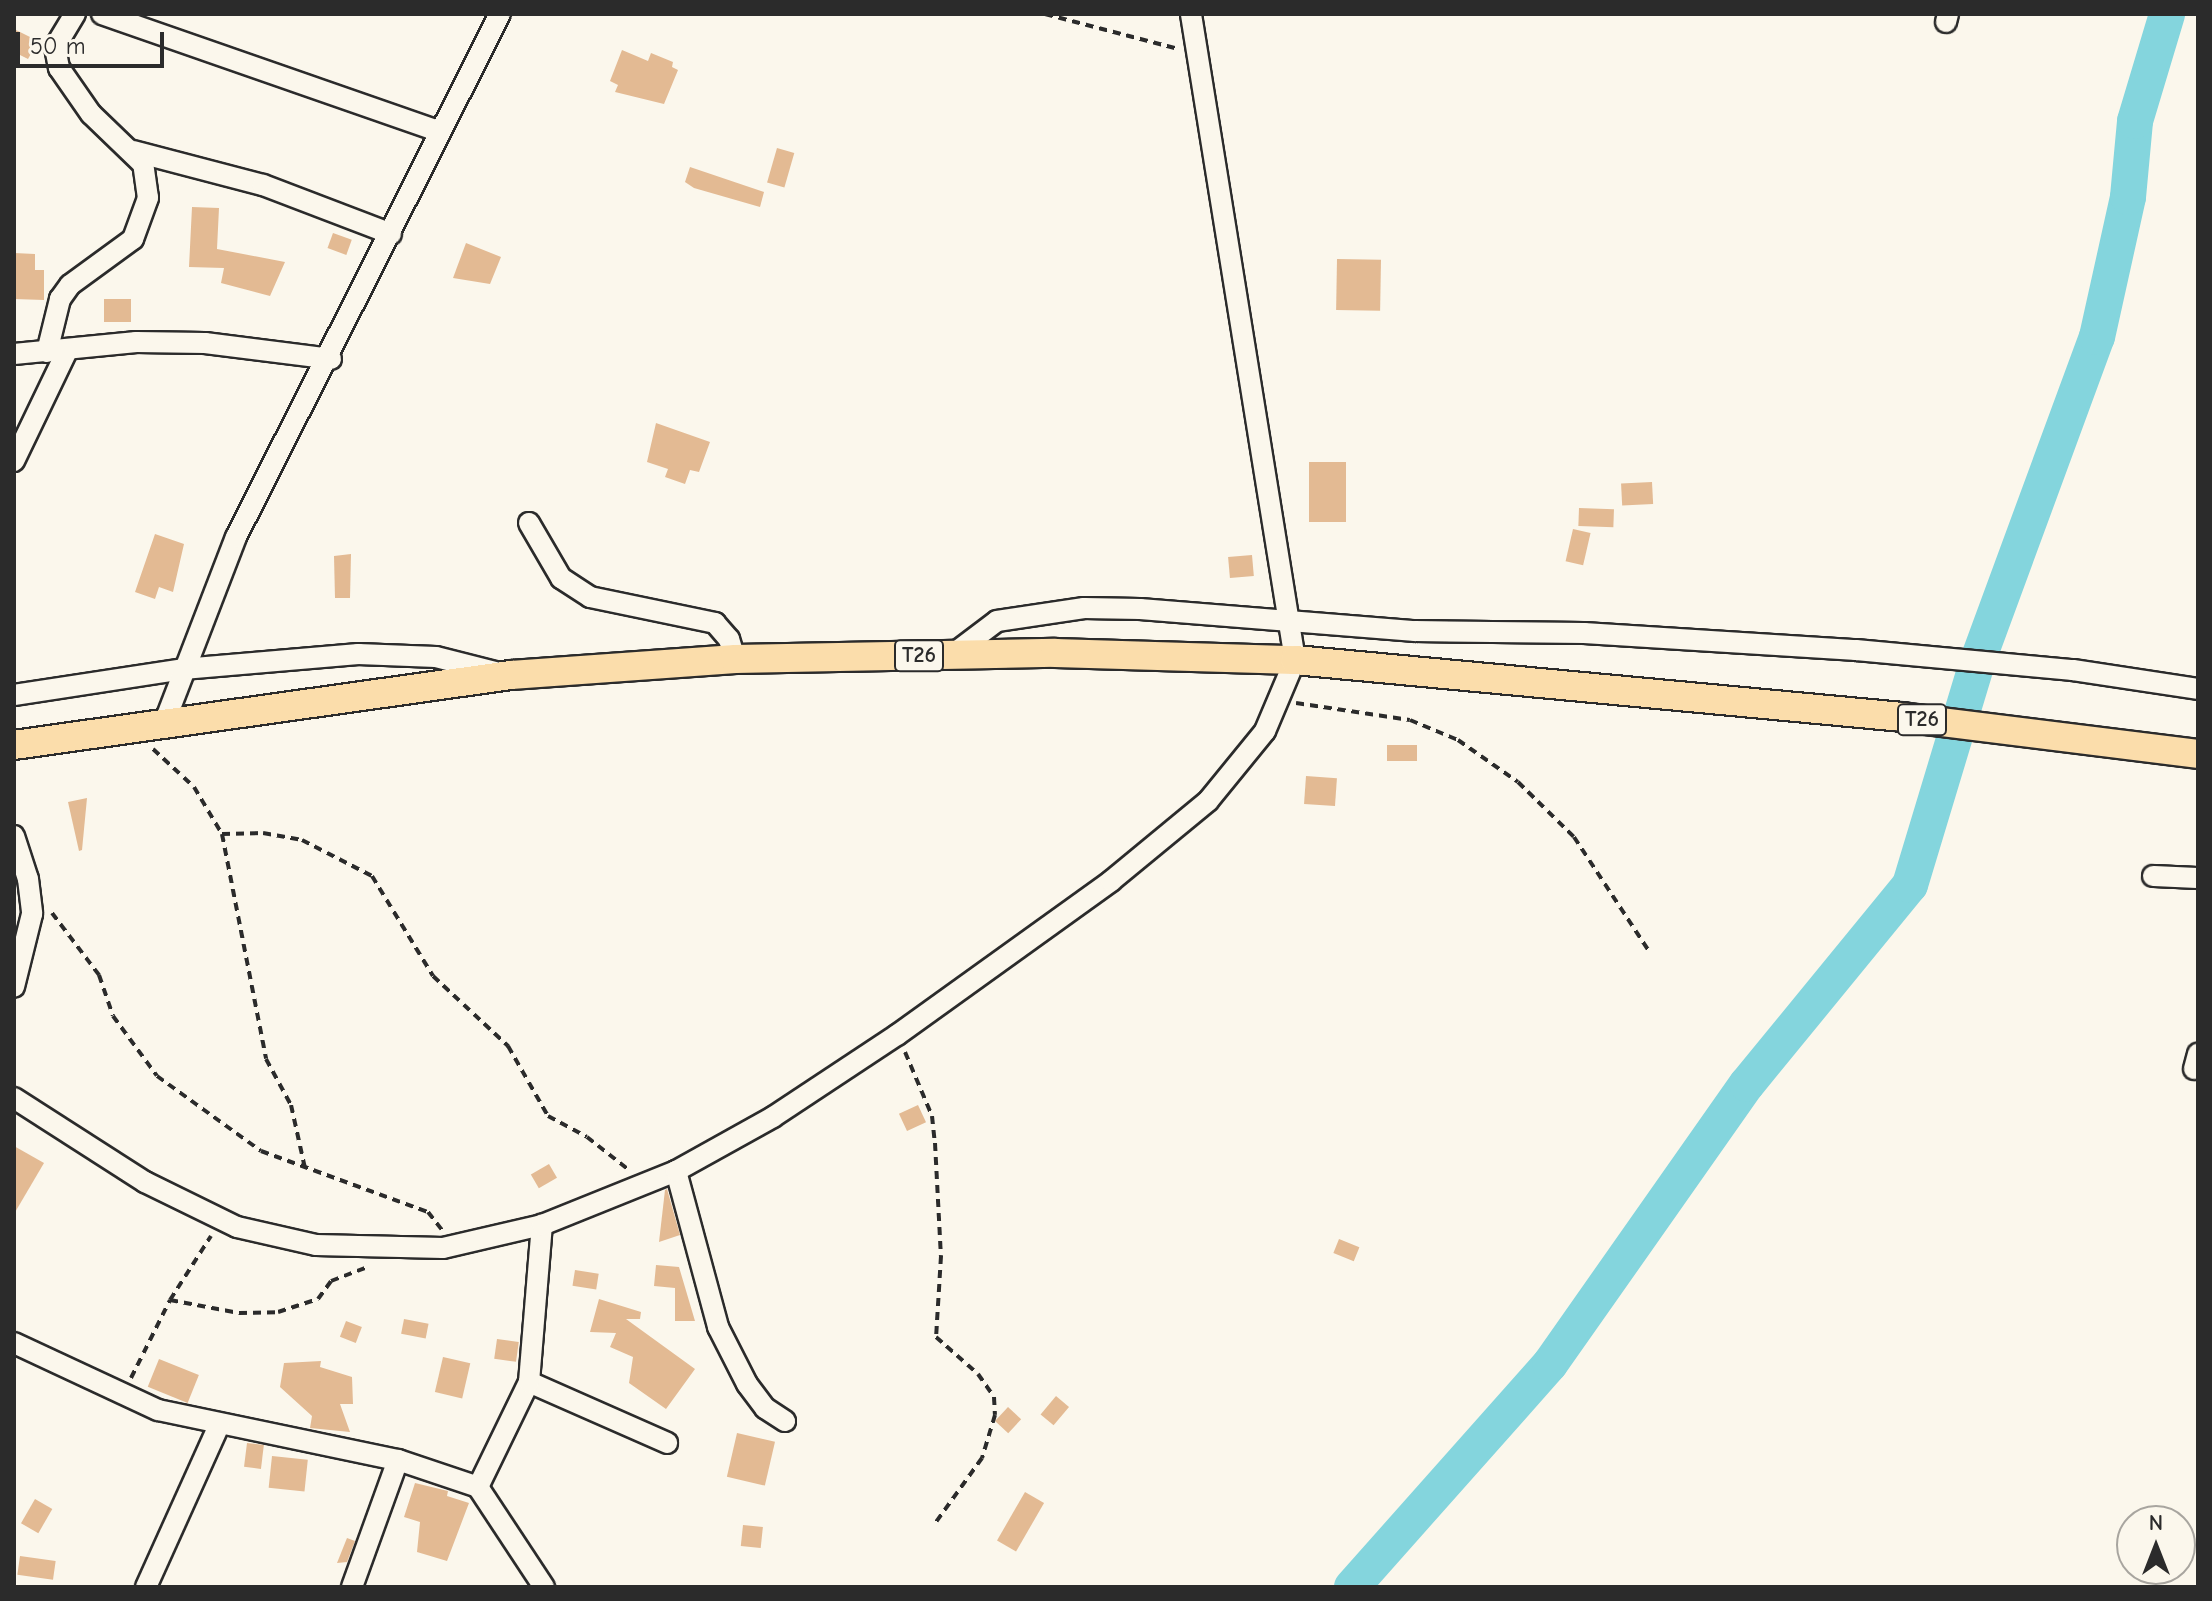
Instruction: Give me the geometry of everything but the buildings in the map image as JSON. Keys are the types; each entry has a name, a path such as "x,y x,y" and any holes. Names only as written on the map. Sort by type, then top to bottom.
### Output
{"highway":[{"name":"T26","path":"14,745 165,721 511,675 735,659 952,655 1295,660 1826,710 2198,754"}],"street":[{"path":"47,352 54,316 70,285 133,239 142,224 148,179 133,151 91,114 59,68 55,47 75,14"},
{"path":"102,14 440,132"},
{"path":"165,721 236,537 331,359 500,14"},
{"path":"14,1098 145,1182 220,1221 316,1245 443,1248 542,1225 642,1182 676,1171 773,1117 897,1035 1111,881 1208,801 1265,731 1295,660 1191,14"},
{"path":"133,151 263,185 391,234"},
{"path":"14,354 136,342 205,343 331,359"},
{"path":"14,461 68,349"},
{"path":"529,523 543,555 571,584 602,600 715,623 729,639 735,659"},
{"path":"952,655 997,621 1034,612 1140,609 1290,618 1415,631 1584,633 1871,651 2073,670 2198,689"},
{"path":"14,695 183,669 358,654 436,657 511,675"},
{"path":"14,836 28,879 32,914 14,987"},
{"path":"2153,876 2198,878"},
{"path":"676,1171 718,1327 747,1384 765,1408 785,1421"},
{"path":"478,1487 529,1382 542,1225"},
{"path":"14,1343 158,1410 398,1460 478,1487 544,1587"},
{"path":"529,1382 667,1443"},
{"path":"146,1587 219,1425"},
{"path":"352,1587 398,1460"}],"path":[{"path":"1045,14 1197,54"},
{"path":"1278,701 1410,720 1458,740 1518,782 1574,837 1649,951"},
{"path":"130,727 194,787 222,834 266,1059 291,1105 305,1168"},
{"path":"222,834 263,833 302,840 355,863 372,876 433,976 508,1046 548,1116 596,1143 642,1182"},
{"path":"28,879 90,962 113,1016 157,1076 250,1145 436,1215 443,1248"},
{"path":"897,1035 932,1116 941,1256 936,1337 978,1374 994,1397 995,1415 982,1458 936,1522"},
{"path":"122,1394 170,1300 220,1221"},
{"path":"170,1300 239,1313 278,1312 318,1299 331,1281 369,1267 390,1248"}],"waterway":[{"path":"1352,1587 1550,1364 1747,1084 1910,885 1978,660 2097,337 2128,197 2135,121 2167,14"}]}
